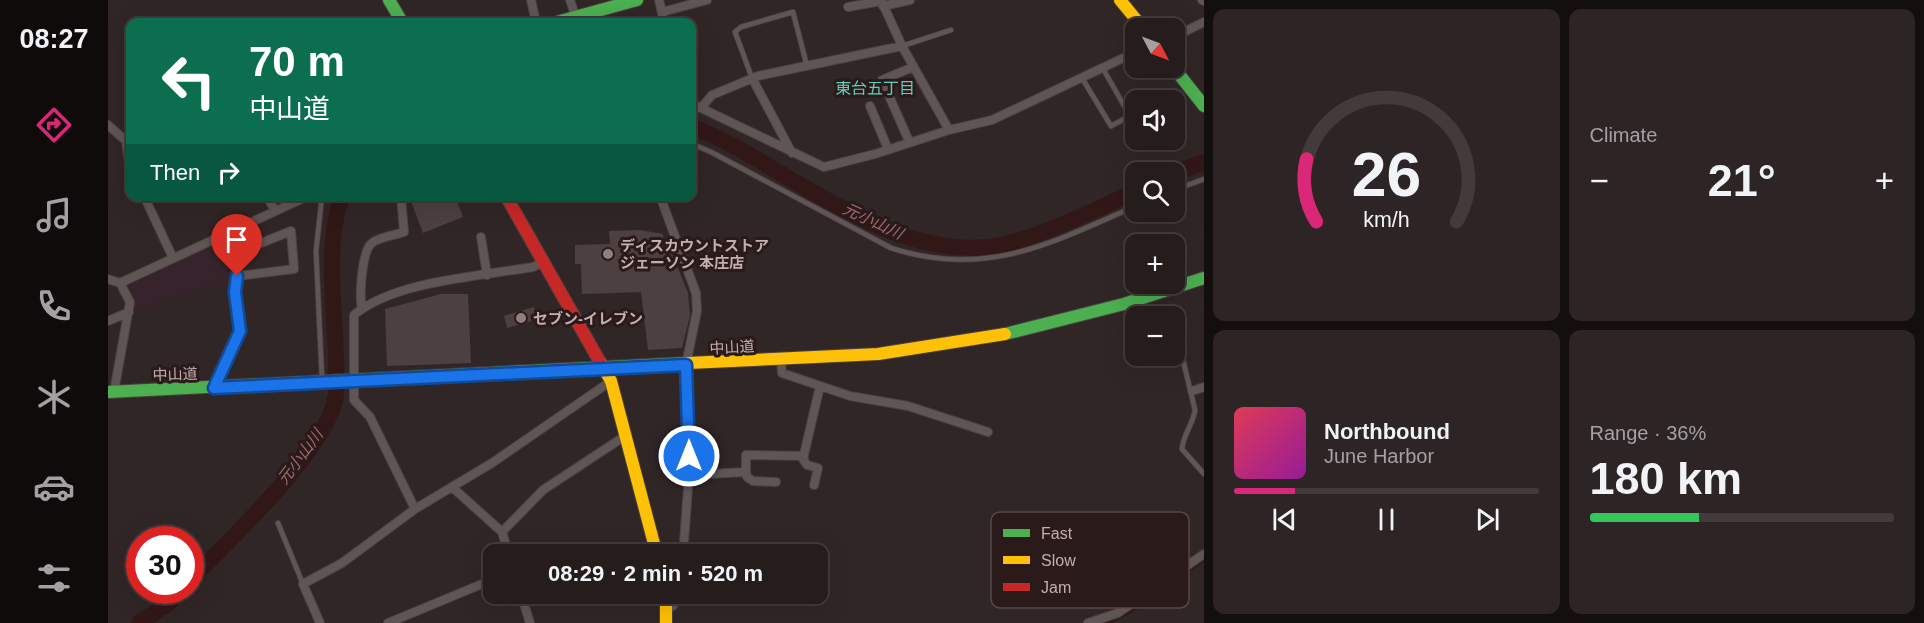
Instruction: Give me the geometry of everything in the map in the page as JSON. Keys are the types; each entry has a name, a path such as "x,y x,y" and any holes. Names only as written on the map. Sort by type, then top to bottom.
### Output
{"main road":[{"path":"389,0 400,18"},
{"path":"576,18 620,3 637,0"},
{"path":"1120,0 1135,18"},
{"path":"1182,78 1204,106"},
{"path":"509,201 611,381 654,544"},
{"name":"中山道","path":"111,392 878,354 961,344 1104,312 1204,278"},
{"path":"666,604 667,619"}],"street":[{"path":"531,0 535,18"},
{"path":"570,0 576,18"},
{"path":"659,0 663,18"},
{"path":"662,12 707,0"},
{"path":"848,7 910,0"},
{"path":"882,2 913,67 950,130"},
{"path":"1185,32 1204,22"},
{"path":"701,108 712,95 752,78 902,46"},
{"path":"696,106 792,154 824,167 909,141 992,120 1125,57"},
{"path":"909,141 882,80 913,67"},
{"path":"752,78 792,154"},
{"path":"870,106 888,149"},
{"path":"108,125 126,141"},
{"path":"146,201 172,258"},
{"path":"270,201 275,211"},
{"path":"120,283 297,201"},
{"path":"362,308 360,300 366,250 372,242 404,232 401,201"},
{"path":"662,201 696,293 697,311 686,365 689,476 684,544"},
{"path":"234,254 291,231 294,269 237,276"},
{"path":"214,388 240,331 235,292 237,276 234,254 222,234"},
{"path":"481,237 487,275"},
{"path":"415,509 370,417 354,400 354,315 362,308 430,284 533,267 544,262"},
{"path":"108,279 120,283 130,302 111,392"},
{"path":"108,321 129,312"},
{"path":"781,360 782,373 850,396 908,406 988,432"},
{"path":"320,623 303,584 370,545 415,509 452,487 611,381"},
{"path":"814,485 818,468 807,465 804,456 820,386"},
{"path":"1192,391 1204,387"},
{"path":"502,532 543,490 625,436"},
{"path":"776,482 753,481 747,477 746,455 804,456"},
{"path":"689,476 746,472"},
{"path":"452,487 502,532 506,544"},
{"path":"1189,564 1204,554"},
{"path":"388,623 483,584"},
{"path":"524,604 530,623"},
{"path":"667,619 674,604"},
{"path":"1089,623 1118,613 1125,608"},
{"path":"1118,613 1122,623"}],"lane":[{"path":"752,78 735,32 741,27 793,12 807,66"},
{"path":"902,46 951,30"},
{"path":"1082,78 1111,126 1115,126 1130,116 1102,67"},
{"path":"696,146 720,156 891,248 915,256 976,261 1015,255 1074,234 1125,211"},
{"path":"1185,186 1204,179"},
{"path":"321,201 316,251 323,382"},
{"path":"1185,364 1192,391 1193,419 1185,434 1182,449 1204,474"},
{"path":"278,524 303,584"}],"shaded area":[{"path":"222,242 230,256 231,282 199,289 134,312 127,284 129,281"}],"building":[{"path":"411,201 457,201 463,217 423,233"},
{"path":"640,230 663,234 664,248 670,249 688,293 690,316 682,348 648,350 641,292 582,294 581,264 575,264 575,245 610,244 609,231"},
{"path":"441,294 468,294 471,363 387,366 385,309"},
{"name":"セブン-イレブン","path":"534,307 538,319 507,328 504,316"}],"waterway":[{"name":"元小山川","path":"696,129 735,147 868,222 938,245 987,247 1022,240 1062,225 1125,196"},
{"name":"元小山川","path":"1185,169 1204,162"},
{"name":"元小山川","path":"204,566 295,469 327,421 335,400 332,256 333,236 341,201"},
{"path":"1189,571 1204,560"},
{"name":"元小山川","path":"139,623 168,604"},
{"path":"1108,623 1136,608"}],"traffic: fast":[{"path":"389,0 400,18"},
{"path":"572,18 637,0"},
{"path":"1182,78 1204,106"},
{"path":"1005,334 1124,304 1204,278"},
{"path":"108,392 688,363"}],"traffic: slow":[{"path":"1120,0 1135,18"},
{"path":"688,363 878,354 1005,334"},
{"path":"600,362 611,381 654,544"},
{"path":"666,604 666,623"}],"traffic: jam":[{"path":"509,201 600,362"}],"place":[{"name":"ディスカウントストア ジェーソン 本庄店","path":"608,254"},
{"name":"セブン-イレブン","path":"521,318"}],"district":[{"name":"東台五丁目","path":"875,88"}],"route":[{"path":"237,276 235,292 240,331 214,388 686,365 689,456"}]}
